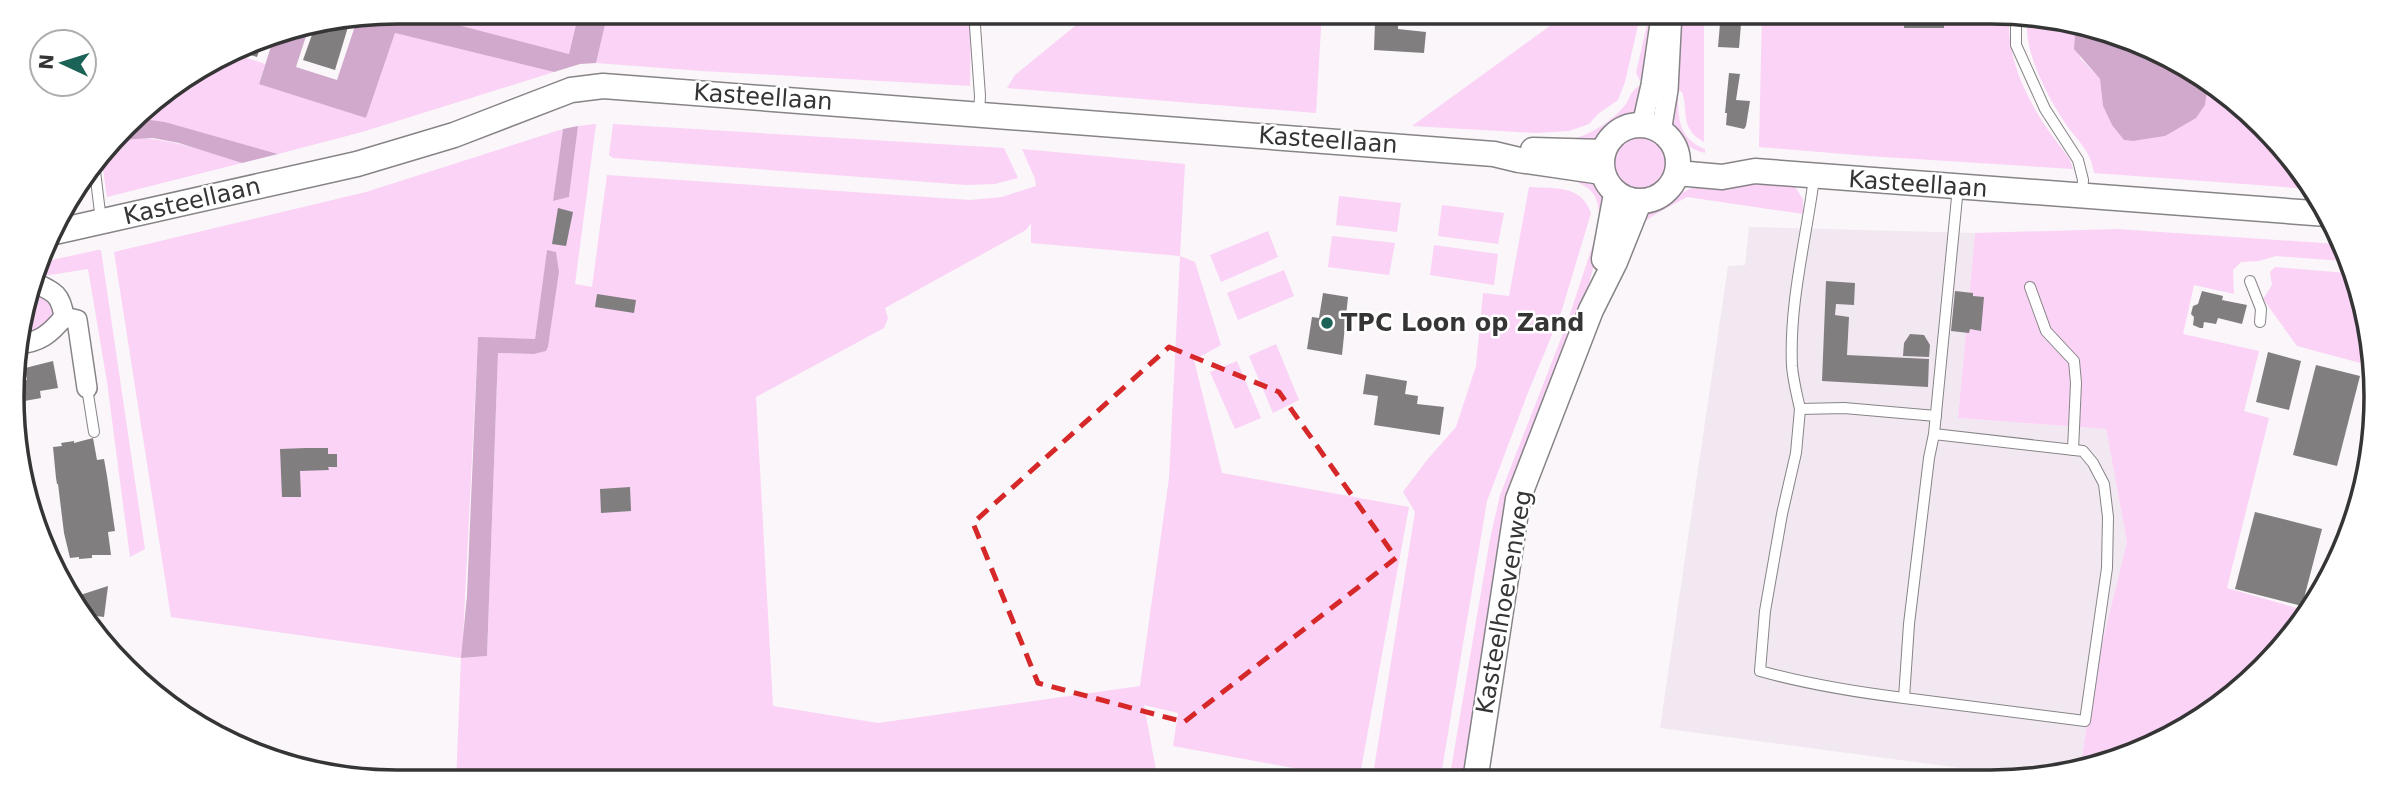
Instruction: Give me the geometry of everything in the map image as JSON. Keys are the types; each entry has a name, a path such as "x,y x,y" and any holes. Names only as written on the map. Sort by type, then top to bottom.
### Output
{"street":[{"path":"1652,128 1651,85 1659,24"},
{"path":"1652,128 1669,78 1671,24"},
{"name":"Kasteellaan","path":"65,230 370,160 454,135 552,95 587,87 618,86 1494,153 1563,150 1602,162"},
{"path":"1628,127 1652,128 1672,143 1677,165 1669,188 1656,199 1628,198 1610,188 1602,162 1615,134 1628,127"},
{"name":"Kasteellaan","path":"1677,165 1722,162 1755,172 2315,213"},
{"name":"Kasteelhoevenweg","path":"1477,770 1518,499 1591,310 1628,198"},
{"path":"29,344 50,335 64,317 62,301 52,291 42,286"},
{"path":"64,317 77,320 88,388"}],"lane":[{"path":"975,24 979,114"},
{"path":"2016,25 2015,44 2045,109 2078,160 2083,180 2082,196"},
{"path":"1814,176 1798,273 1793,324 1792,368 1800,409 1796,453 1782,513 1765,611 1760,671 1795,681 1854,692 2085,721 2107,568 2108,517 2104,484 2093,463 2083,451 1934,434"},
{"path":"96,178 101,222"},
{"path":"1904,698 1911,610 1936,416 1958,187"},
{"path":"2250,281 2261,309 2260,322"},
{"path":"2029,287 2046,331 2074,360 2076,383 2073,450"},
{"path":"88,388 94,432"},
{"path":"1800,409 1844,408 1936,416"}],"highlighted area":[{"path":"1169,347 1279,392 1396,558 1184,722 1038,683 973,523"}],"shaded area":[{"path":"454,24 576,24 569,54"},
{"path":"454,24 569,54 576,24 605,24 596,63 580,64 554,72 395,33 366,118 259,84 271,47 306,36 296,67 337,80 355,27"},
{"path":"605,24 971,24 970,86 596,63"},
{"path":"1077,24 1321,24 1316,113 1007,88 1015,75"},
{"path":"1552,24 1638,24 1625,82 1618,100 1589,124 1569,131 1536,133 1412,126"},
{"path":"1647,24 1654,24 1645,82 1640,81 1636,73"},
{"path":"1678,24 1704,24 1704,142 1691,131 1686,119 1682,92 1674,88"},
{"path":"1762,24 2009,25 2016,68 2029,99 2068,157 2073,169 1868,156 1759,147"},
{"path":"2027,27 2076,35 2080,58 2100,79 2103,106 2112,125 2124,140 2165,136 2205,92 2254,134 2300,188 2094,173 2088,153 2061,116 2046,89 2033,59"},
{"path":"395,33 554,72 362,132 278,154 149,120 190,87 245,57 265,64 259,83 366,118"},
{"path":"2075,36 2110,44 2177,74 2207,93 2205,105 2196,118 2165,136 2124,140 2112,125 2103,106 2100,79 2074,49"},
{"path":"1639,86 1644,88 1635,112 1593,140 1569,139 1584,135 1608,121 1621,110"},
{"path":"1673,95 1678,98 1682,129 1691,141 1705,149 1705,153 1687,145 1676,132 1672,114"},
{"path":"149,120 278,154 242,163 179,143 153,138 129,139"},
{"path":"596,124 575,284 592,287 607,175 970,200 1002,197 1036,186 1022,149 1185,164 1180,256 1195,262 1221,345 1194,360 1222,473 1409,507 1361,770 1304,770 1173,746 1178,713 1144,705 1156,770 457,770 461,658 171,617 114,252 366,192 563,129 553,201 569,197 578,126","holes":["1031,223 1031,243 1180,256 1169,478 1140,686 878,723 773,706 756,397 884,328 888,318 885,308 1026,230","547,251 559,273 546,351 534,354 498,353 487,656 462,658 478,338 535,339"]},
{"path":"613,124 1004,148 1018,178 995,184 966,185 613,158 609,155"},
{"path":"578,126 569,197 553,201 563,129"},
{"path":"1641,130 1654,132 1664,140 1672,150 1672,176 1664,186 1654,194 1641,196 1628,194 1618,186 1610,176 1608,163 1610,150 1618,140 1628,132"},
{"path":"130,138 174,143 242,163 107,197 103,169"},
{"path":"1569,179 1595,181 1604,202 1599,223 1594,194"},
{"path":"1705,183 1793,184 1803,199 1803,214 1687,197 1641,225 1645,214"},
{"path":"1529,187 1557,188 1581,197 1591,213 1561,313 1487,501 1442,770 1374,770 1415,512 1403,492 1456,427 1476,366 1483,293 1509,296"},
{"path":"1339,196 1401,203 1397,232 1336,225"},
{"path":"1442,205 1504,213 1498,244 1438,236"},
{"path":"1749,227 1975,233 1958,418 2106,429 2127,542 2096,668 2081,759 2015,770 1975,770 1660,728 1728,266 1745,265"},
{"path":"2117,229 2330,244 2337,261 2276,256 2241,262 2233,270 2234,294 2194,285 2183,334 2259,351 2244,411 2269,418 2227,588 2298,609 2254,661 2198,708 2133,742 2081,759 2096,668 2127,542 2106,429 1958,418 1975,233"},
{"path":"1268,231 1278,257 1221,282 1210,255"},
{"path":"1596,235 1602,236 1585,298 1508,502 1499,537 1467,770 1451,770 1490,539 1500,495 1567,323"},
{"path":"1332,236 1395,243 1389,275 1328,267"},
{"path":"1434,245 1498,254 1494,285 1430,275"},
{"path":"101,250 145,549 130,557 107,382 88,269 45,276 51,260"},
{"path":"547,250 556,252 559,272 548,347 546,351 534,354 498,353 487,656 461,658 467,595 478,337 535,339"},
{"path":"2275,267 2342,273 2351,301 2362,363 2297,346 2263,299 2272,285 2270,272"},
{"path":"1284,270 1294,296 1238,320 1227,293"},
{"path":"40,291 57,309 47,326 31,334"},
{"path":"1276,344 1299,400 1273,413 1249,356"},
{"path":"1237,361 1261,418 1235,429 1210,372"}],"building":[{"path":"1375,24 1398,24 1398,29 1426,32 1424,53 1374,50"},
{"path":"1720,24 1741,24 1739,48 1718,47"},
{"path":"1904,24 1944,24 1944,28 1904,28"},
{"path":"348,28 335,70 303,60 312,35"},
{"path":"1729,73 1740,74 1736,100 1750,101 1744,129 1726,125"},
{"path":"558,208 573,212 566,246 552,244"},
{"path":"1826,281 1855,283 1854,305 1836,304 1835,315 1849,317 1847,355 1929,359 1928,387 1822,381"},
{"path":"1955,291 1984,297 1981,331 1951,331"},
{"path":"2202,291 2223,296 2222,300 2247,305 2242,324 2218,318 2216,324 2204,322 2203,328 2193,325 2193,306 2198,304"},
{"path":"1323,293 1348,297 1342,355 1307,349 1312,317 1319,318"},
{"path":"597,294 636,300 634,313 595,307"},
{"path":"1910,334 1924,335 1930,345 1929,357 1903,356 1904,343"},
{"path":"2268,352 2301,361 2289,410 2256,402"},
{"path":"53,361 58,388 40,391 41,398 24,401 26,368"},
{"path":"2316,365 2360,376 2337,466 2293,455"},
{"path":"1366,374 1407,381 1405,394 1418,396 1417,404 1444,407 1440,435 1374,425 1378,396 1363,394"},
{"path":"93,438 97,460 104,459 107,476 115,531 108,532 111,555 70,558 64,533 53,447 62,446 61,443"},
{"path":"328,448 328,454 337,454 337,467 328,467 329,470 300,471 301,497 282,497 280,449"},
{"path":"630,487 631,511 601,513 600,489"},
{"path":"2255,512 2322,529 2301,606 2235,589"},
{"path":"108,586 104,617 95,616 81,595"}],"place":[{"name":"TPC Loon op Zand","path":"1327,323"}]}
